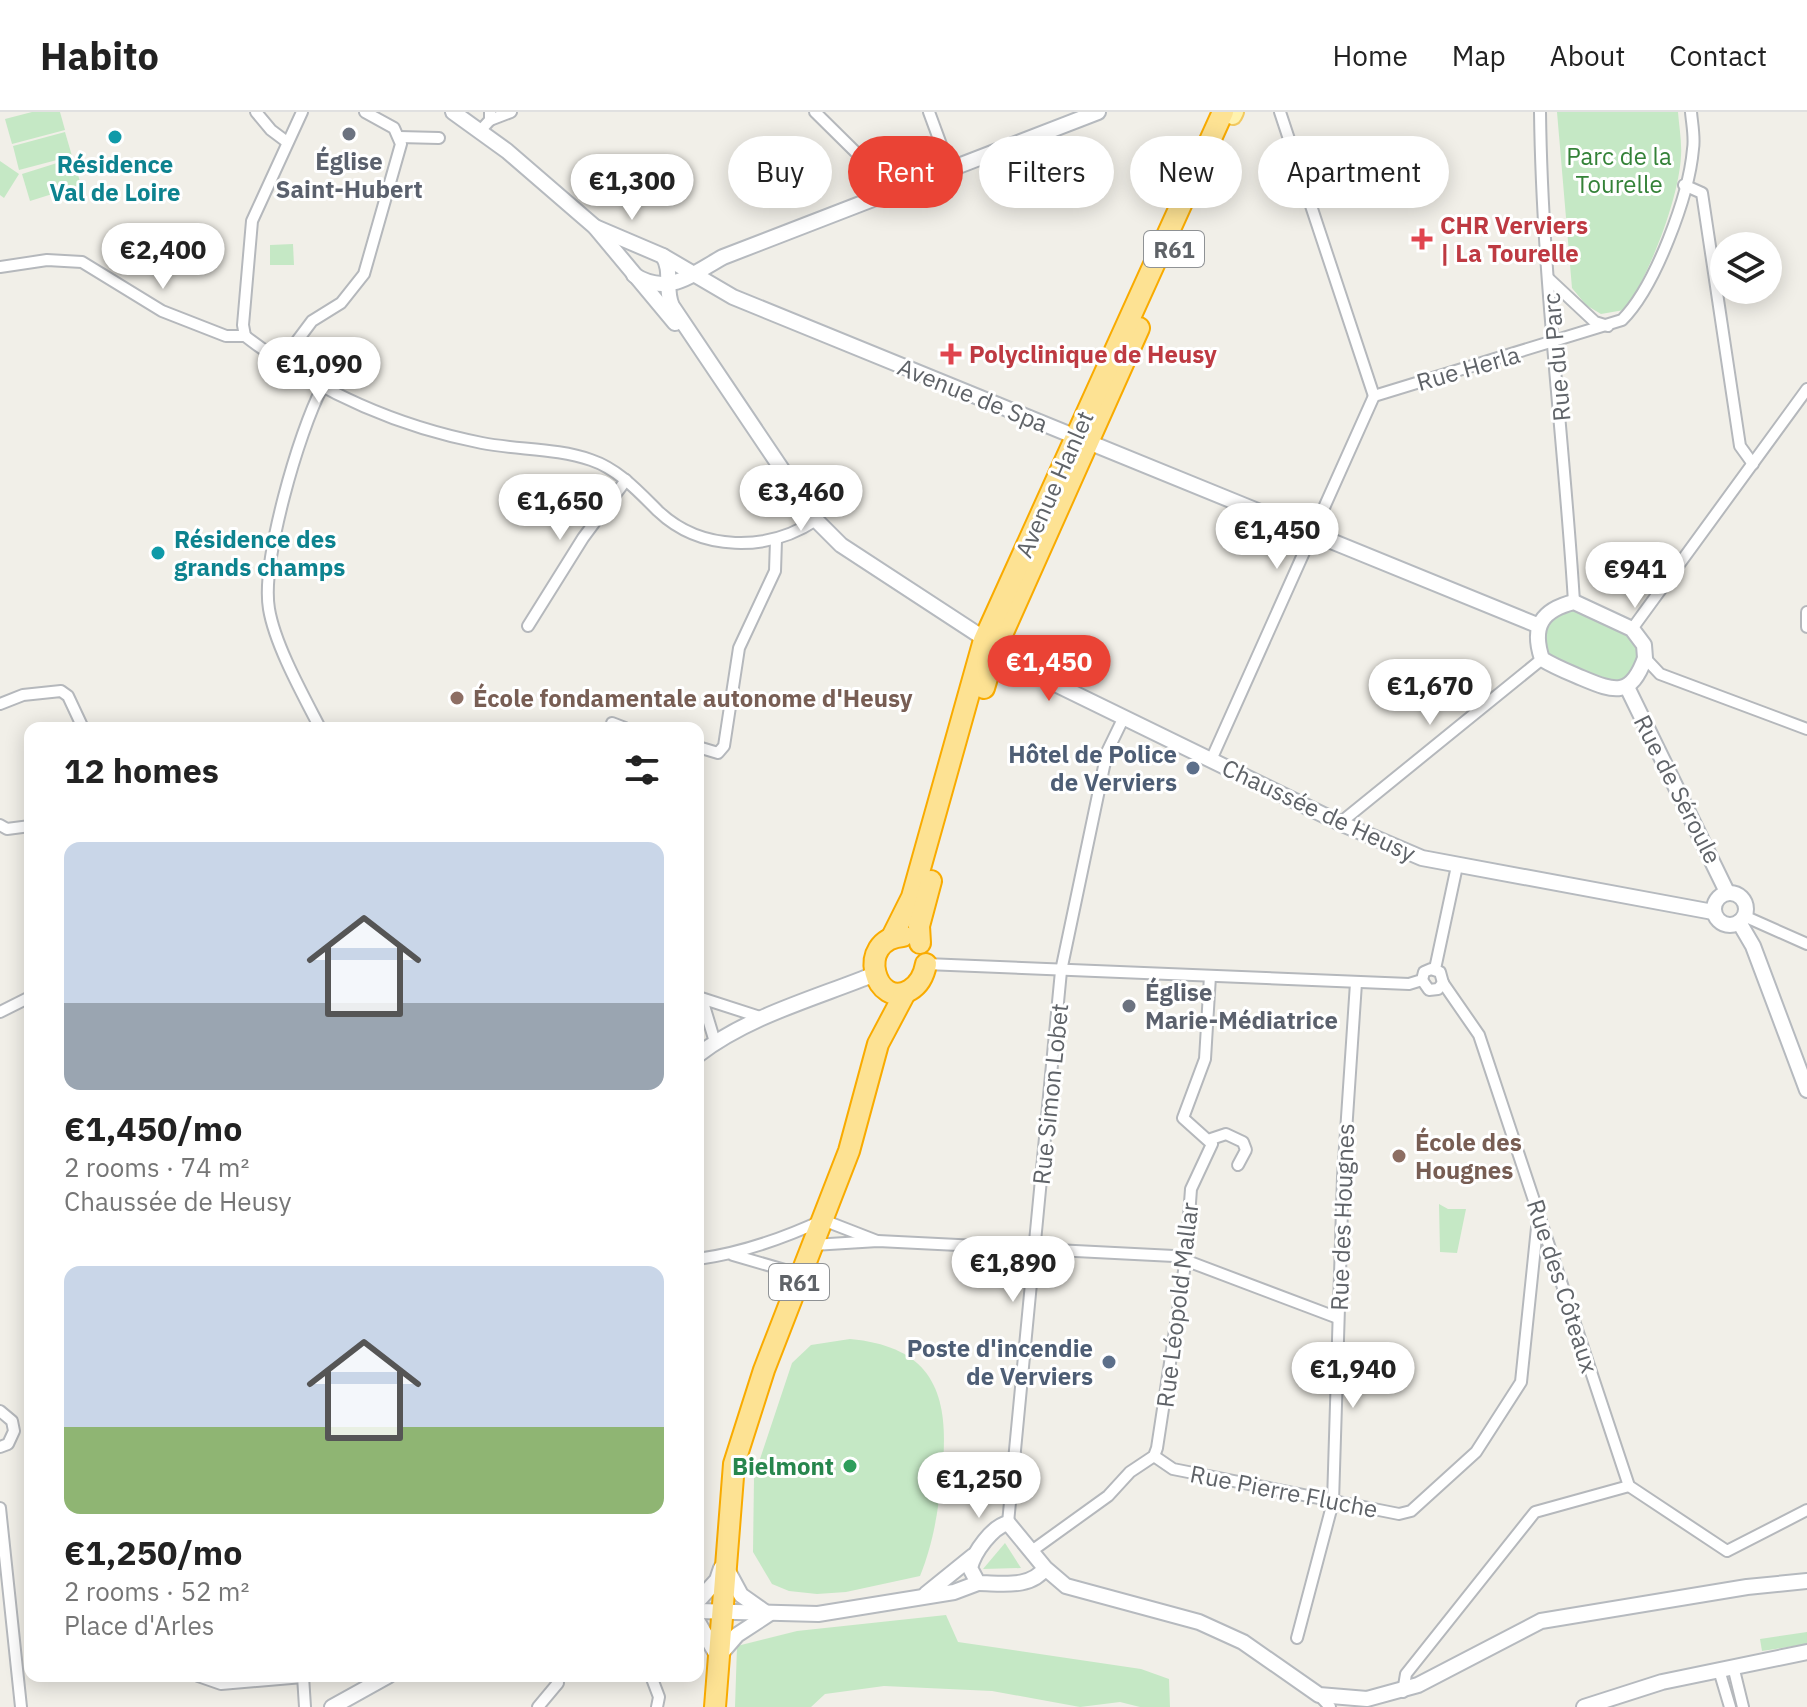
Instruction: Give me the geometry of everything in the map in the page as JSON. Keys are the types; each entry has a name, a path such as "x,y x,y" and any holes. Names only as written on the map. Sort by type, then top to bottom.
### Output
{"highway":[{"name":"Avenue Hanlet","path":"892,937 902,922 920,869 990,644 1230,113"},
{"name":"R61","path":"920,943 924,903 990,644"},
{"path":"892,937 909,936 920,943"},
{"name":"R61","path":"878,1044 875,957 892,937"},
{"name":"R61","path":"715,1707 724,1560 734,1464 764,1370 849,1151 878,1044 905,993 920,981 926,964"},
{"path":"878,980 894,993 905,993"}],"main road":[{"name":"R61","path":"920,943 926,964"}],"street":[{"path":"256,112 271,130 287,142"},
{"path":"245,336 243,325 252,221 302,112"},
{"path":"282,361 312,321 341,303 364,274 399,156 399,137 394,128 365,112"},
{"path":"453,112 487,121 595,227 660,307 689,334"},
{"path":"487,121 511,112"},
{"path":"815,112 848,145"},
{"path":"929,112 938,136"},
{"path":"963,164 1098,112"},
{"path":"1211,760 1374,396 1280,112"},
{"name":"Rue du Parc","path":"1540,112 1544,247 1556,342 1574,602"},
{"name":"Rue Herla","path":"1374,396 1622,320 1636,306 1662,256 1693,150 1691,112"},
{"path":"399,137 439,138"},
{"path":"1684,185 1702,193 1740,446 1753,464"},
{"path":"671,290 692,272 723,257 848,207"},
{"name":"Avenue de Spa","path":"595,227 663,257 726,294 1537,625"},
{"path":"663,257 668,264 671,290 689,334"},
{"path":"634,275 642,258 723,257"},
{"path":"723,257 717,266 717,279 726,294"},
{"path":"0,267 47,260 82,262 162,311 226,336 245,336 322,388 434,433 592,460 626,480 684,531 711,540 776,540 816,520"},
{"name":"Avenue de Spa","path":"634,275 651,285 671,290 726,294"},
{"path":"1549,279 1595,322 1608,326"},
{"name":"Chaussée de Heusy","path":"689,334 816,520 865,563 1049,681 1340,823 1422,858 1713,912"},
{"path":"317,722 275,628 267,596 291,471 322,388"},
{"path":"1632,629 1807,389"},
{"path":"528,626 583,538 626,480"},
{"path":"704,749 718,753 724,746 739,648 775,571 776,540"},
{"path":"1574,602 1632,629 1644,645 1645,658 1634,682 1627,687 1606,689 1542,659 1537,643 1537,625 1548,611 1574,602"},
{"path":"1807,612 1807,627"},
{"path":"1645,658 1660,674 1807,729"},
{"path":"1340,823 1542,659"},
{"name":"Rue de Séroule","path":"1627,687 1687,814 1724,880 1727,892"},
{"path":"0,704 23,695 61,691 68,696 80,722"},
{"name":"Rue Simon Lobet","path":"1008,1523 1061,971 1107,752 1123,719"},
{"path":"0,825 7,829 24,827"},
{"path":"1435,969 1457,866"},
{"path":"1807,944 1742,919 1724,924 1713,912 1717,899 1727,892 1742,898 1746,907 1742,919 1807,1090"},
{"path":"1753,946 1772,928"},
{"path":"926,964 1356,983 1409,984 1422,980"},
{"path":"1435,969 1442,974 1446,986 1429,990 1422,980 1424,972 1435,969"},
{"path":"1210,976 1205,1059 1183,1118 1192,1130 1211,1139 1226,1134 1243,1142 1246,1150 1238,1165"},
{"path":"704,1050 763,1018 878,980"},
{"name":"Rue des Hougnes","path":"1297,1638 1333,1502 1338,1318 1356,983"},
{"name":"Rue des Côteaux","path":"1446,986 1479,1035 1629,1486"},
{"path":"704,999 763,1018"},
{"path":"0,1012 24,1000"},
{"path":"704,1010 715,1042"},
{"name":"Rue Léopold Mallar","path":"1154,1456 1162,1423 1186,1258 1191,1189 1211,1150 1211,1139"},
{"name":"Rue Pierre Fluche","path":"1154,1456 1173,1469 1405,1514 1481,1445 1521,1382 1539,1213"},
{"path":"704,1258 731,1254 786,1238 823,1220 878,1241"},
{"path":"813,1245 878,1241 1186,1258 1338,1318"},
{"path":"731,1254 802,1275"},
{"path":"0,1411 12,1421 14,1431 8,1444 0,1447"},
{"path":"1033,1550 1108,1496 1130,1472 1154,1456"},
{"path":"1403,1692 1406,1674 1535,1512 1629,1486 1727,1551 1807,1510"},
{"path":"0,1508 21,1707"},
{"path":"926,1594 973,1556 1000,1525 1008,1523 1045,1568 1066,1586 1199,1622 1243,1642 1319,1695 1330,1707"},
{"path":"973,1556 970,1568 978,1583"},
{"path":"704,1594 717,1580 724,1560"},
{"path":"724,1560 741,1595 769,1614"},
{"path":"704,1611 818,1614 926,1594 954,1592 978,1583 1026,1583 1038,1579 1045,1568"},
{"path":"1319,1695 1367,1699 1403,1692 1541,1621 1747,1587 1807,1581"},
{"path":"704,1632 718,1657 737,1635 769,1614"},
{"path":"1584,1707 1662,1682 1807,1652"},
{"path":"1726,1668 1730,1707"},
{"path":"1726,1668 1743,1707"},
{"path":"215,1682 244,1682"},
{"path":"303,1682 305,1707"},
{"path":"332,1707 377,1682"},
{"path":"653,1682 659,1697 657,1707"},
{"path":"538,1707 558,1683"}],"green space":[{"path":"32,112 60,112 65,130 12,144 5,119"},
{"name":"Parc de la Tourelle","path":"1557,112 1678,112 1681,156 1675,193 1652,258 1624,310 1601,314 1586,305 1572,288"},
{"path":"65,132 72,156 19,170 13,146"},
{"path":"73,158 81,185 30,201 22,174"},
{"path":"0,161 19,174 4,198 0,195"},
{"path":"293,244 294,265 270,265 270,245"},
{"path":"1570,609 1613,624 1632,638 1639,656 1628,678 1609,684 1550,658 1542,631 1553,615"},
{"path":"1439,1204 1448,1209 1466,1209 1457,1253 1440,1252"},
{"path":"850,1339 879,1344 902,1353 919,1365 931,1381 939,1400 944,1446 932,1538 920,1576 846,1592 817,1594 789,1591 772,1584 753,1552 754,1477 792,1363 811,1345"},
{"path":"1005,1543 1021,1568 983,1569"},
{"path":"946,1615 958,1642 1141,1669 1169,1679 1170,1707 1140,1707 1120,1702 1080,1707 992,1691 884,1686 825,1694 811,1707 735,1707 737,1646 797,1631"},
{"path":"1807,1632 1807,1644 1762,1651 1760,1639"}],"place":[{"name":"Église Saint-Hubert","path":"349,134"},
{"name":"Résidence Val de Loire","path":"115,137"},
{"name":"CHR Verviers | La Tourelle","path":"1422,239"},
{"name":"Polyclinique de Heusy","path":"951,354"},
{"name":"Résidence des grands champs","path":"158,553"},
{"name":"École fondamentale autonome d'Heusy","path":"457,698"},
{"name":"Hôtel de Police de Verviers","path":"1193,768"},
{"name":"Église Marie-Médiatrice","path":"1129,1006"},
{"name":"École des Hougnes","path":"1399,1156"},
{"name":"Poste d'incendie de Verviers","path":"1109,1362"},
{"name":"Bielmont","path":"850,1466"}]}
